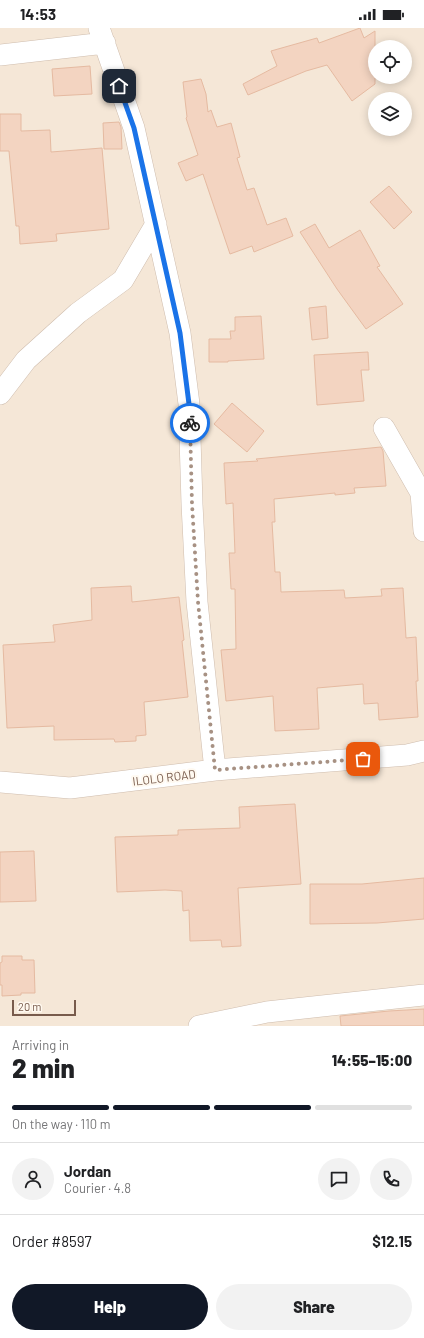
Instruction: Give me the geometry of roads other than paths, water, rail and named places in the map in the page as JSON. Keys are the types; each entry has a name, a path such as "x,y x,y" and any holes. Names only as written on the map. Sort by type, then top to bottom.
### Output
{"street":[{"path":"0,55 102,36 134,128 180,333 189,404 192,504 198,602 215,770"},
{"path":"0,394 26,360 78,313 123,280 156,224"},
{"path":"384,428 422,493 424,531"},
{"name":"ILOLO ROAD","path":"0,782 70,788 215,770 407,755 424,751"},
{"path":"199,1026 267,1012 424,995"}]}
